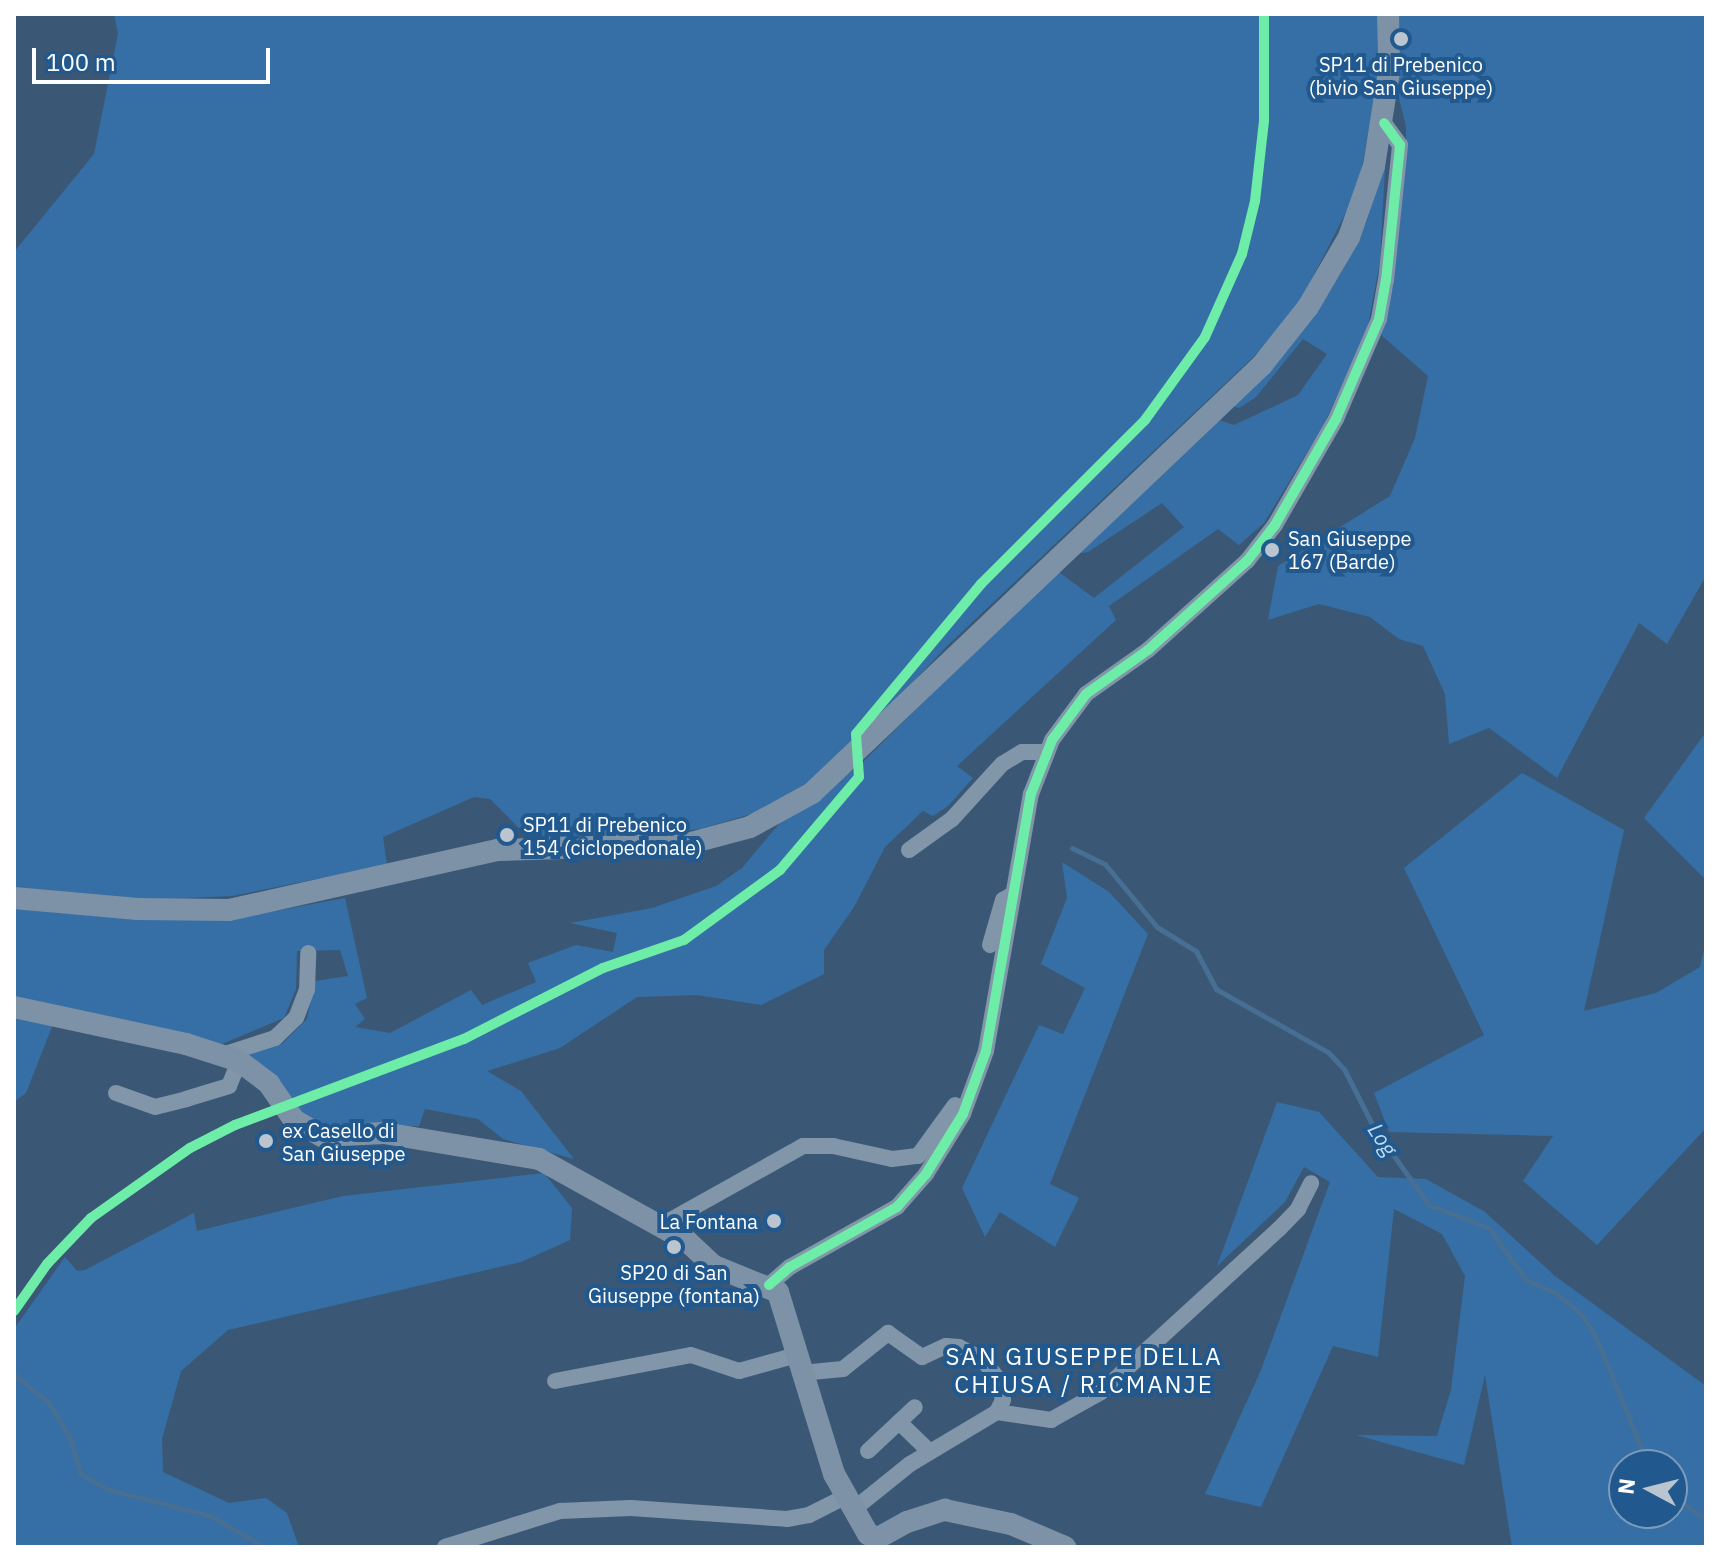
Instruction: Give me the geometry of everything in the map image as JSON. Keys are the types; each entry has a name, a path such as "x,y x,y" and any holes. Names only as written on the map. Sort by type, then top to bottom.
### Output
{"main road":[{"path":"14,898 138,909 229,910 498,850 687,844 727,836 782,811 867,745 949,659 1262,365 1308,307 1349,237 1384,123 1388,14"},
{"path":"14,1007 231,1058 269,1084 307,1131 344,1137 384,1133 455,1148 518,1151 660,1226 730,1275 769,1285 787,1312 799,1364 848,1504 868,1534 878,1538 907,1522 945,1510 1011,1524 1065,1547"}],"street":[{"path":"769,1285 778,1274 897,1207 926,1174 972,1092 993,1021 1031,794 1047,752 1086,694 1148,650 1247,561 1275,525 1336,419 1379,319 1384,293 1400,145 1384,123"},
{"path":"909,850 952,819 1002,764 1022,752 1047,752"},
{"path":"990,945 1003,900 1014,894"},
{"path":"116,1093 155,1107 229,1086 231,1058 275,1038 296,1018 307,990 308,953"},
{"path":"660,1226 803,1146 833,1146 892,1159 918,1156 956,1105 972,1092"},
{"path":"445,1547 560,1511 631,1508 787,1519 809,1515 848,1504 929,1451 997,1412 1051,1420 1101,1392 1279,1229 1298,1209 1311,1183"},
{"path":"555,1381 691,1355 739,1371 799,1364 850,1366 888,1333 922,1357 946,1346 982,1359 1003,1391 997,1412"},
{"path":"868,1451 915,1407"},
{"path":"899,1422 929,1451"}],"shaded area":[{"path":"114,14 1377,14 1377,84 1358,189 1301,300 1268,343 947,646 848,752 812,780 758,812 700,829 636,837 529,838 490,799 474,797 383,837 387,865 232,896 141,900 14,888 14,252 94,154 118,34"},
{"path":"1397,14 1706,14 1706,576 1667,644 1639,623 1557,778 1489,728 1449,744 1445,694 1423,646 1399,639 1370,617 1319,604 1268,620 1278,566 1390,496 1415,438 1428,376 1381,335 1394,282 1406,156 1406,126 1397,91"},
{"path":"1386,150 1380,261 1367,331 1324,424 1264,523 1239,545 1218,529 1109,606 1116,620 957,766 973,778 948,806 933,816 923,811 885,847 854,907 824,950 824,974 761,1005 697,995 637,997 560,1048 487,1071 521,1091 574,1159 503,1139 478,1119 425,1109 419,1126 318,1126 298,1112 243,1055 282,1044 307,1019 315,981 348,976 340,950 297,951 296,989 284,1018 222,1044 14,996 14,908 120,918 270,912 345,898 367,998 355,1004 365,1019 355,1027 390,1033 471,990 482,1005 536,982 528,963 576,945 613,952 617,933 570,923 652,908 716,886 742,868 779,824 859,766 1056,570 1094,598 1184,527 1162,503 1088,552 1073,554 1216,419 1234,425 1298,395 1327,354 1303,339 1256,397 1239,408 1229,406 1300,330 1340,275 1368,218"},
{"path":"1706,732 1706,880 1644,818"},
{"path":"1522,773 1624,830 1584,1011 1656,993 1700,967 1706,941 1706,1128 1597,1245 1523,1181 1553,1136 1389,1132 1374,1093 1484,1035 1404,868"},
{"path":"1062,862 1109,892 1148,934 1050,1184 1079,1198 1055,1247 1000,1212 985,1237 962,1188 1039,1025 1063,1034 1085,988 1041,964 1067,898"},
{"path":"14,1016 53,1024 26,1093 14,1102"},
{"path":"1277,1102 1319,1112 1378,1177 1426,1179 1485,1212 1555,1276 1706,1386 1706,1547 1512,1547 1485,1375 1464,1465 1356,1435 1437,1436 1451,1390 1465,1276 1442,1234 1394,1209 1378,1357 1333,1346 1261,1507 1205,1494 1261,1370 1330,1182 1304,1167 1285,1202 1217,1266"},
{"path":"544,1173 572,1208 570,1240 521,1262 228,1330 181,1371 162,1439 163,1472 229,1503 266,1498 287,1513 299,1547 14,1547 14,1329 65,1257 77,1271 85,1270 194,1213 197,1231 343,1196"}],"waterway":[{"name":"Log","path":"1072,848 1105,864 1157,927 1196,951 1216,989 1328,1052 1344,1069 1374,1128 1429,1205 1489,1228 1526,1280 1557,1294 1581,1314 1597,1339 1642,1449"},
{"path":"14,1374 49,1403 69,1436 80,1473 107,1489 211,1516 264,1547"},
{"name":"Log","path":"1688,1507 1706,1519"}],"cycle path":[{"path":"14,1311 47,1264 91,1218 190,1148 235,1125 464,1039 603,968 684,940 780,870 859,777 856,734 981,584 1145,420 1205,337 1242,254 1255,201 1264,121 1264,14"},
{"path":"769,1285 790,1267 897,1207 926,1174 963,1114 986,1051 1031,794 1052,740 1086,694 1148,650 1247,561 1275,525 1336,419 1379,319 1386,281 1400,145 1384,123"}],"place":[{"name":"SP11 di Prebenico (bivio San Giuseppe)","path":"1401,39"},
{"name":"San Giuseppe 167 (Barde)","path":"1272,550"},
{"name":"SP11 di Prebenico 154 (ciclopedonale)","path":"507,835"},
{"name":"ex Casello di San Giuseppe","path":"266,1141"},
{"name":"La Fontana","path":"774,1221"},
{"name":"SP20 di San Giuseppe (fontana)","path":"674,1247"}],"district":[{"name":"SAN GIUSEPPE DELLA CHIUSA / RICMANJE","path":"1084,1371"}]}
